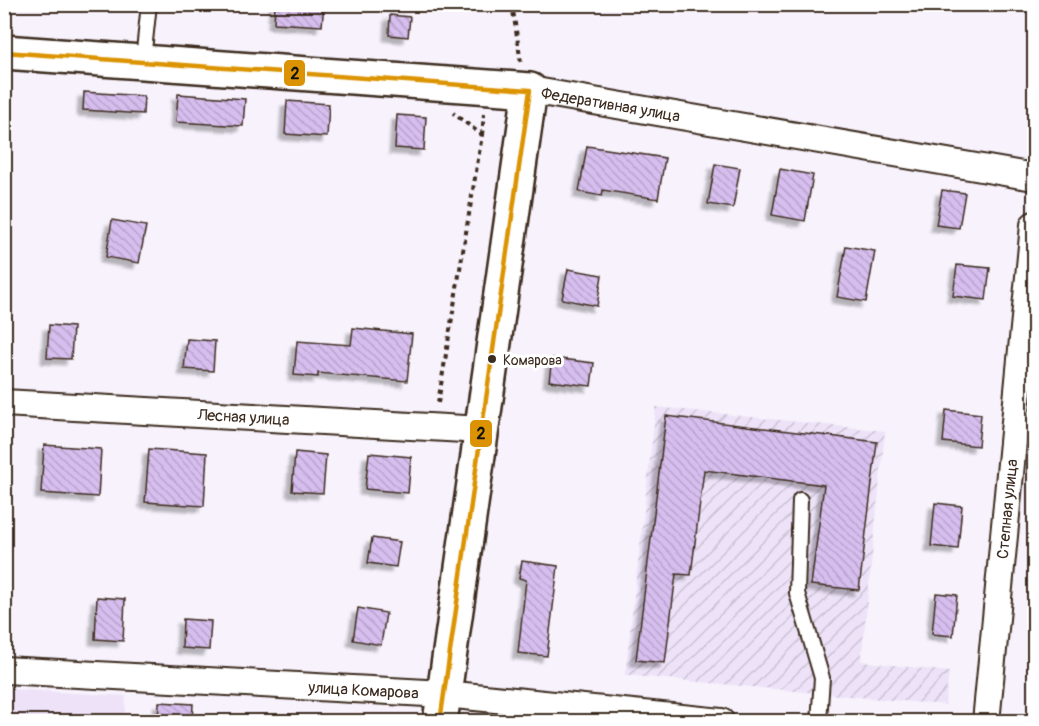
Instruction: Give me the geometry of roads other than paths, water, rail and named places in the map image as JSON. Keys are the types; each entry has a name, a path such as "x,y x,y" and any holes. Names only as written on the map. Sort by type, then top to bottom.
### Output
{"street":[{"name":"Федеративная улица","path":"4,52 143,60 530,90 1035,177"},
{"path":"443,708 530,90"},
{"name":"Степная улица","path":"986,722 1035,225"},
{"name":"Лесная улица","path":"4,403 482,430"},
{"name":"улица Комарова","path":"4,670 443,708 721,722"}],"lane":[{"path":"143,60 149,4"},
{"path":"800,500 797,593 822,678 819,722"}],"place":[{"name":"Комарова","path":"492,359"}]}
